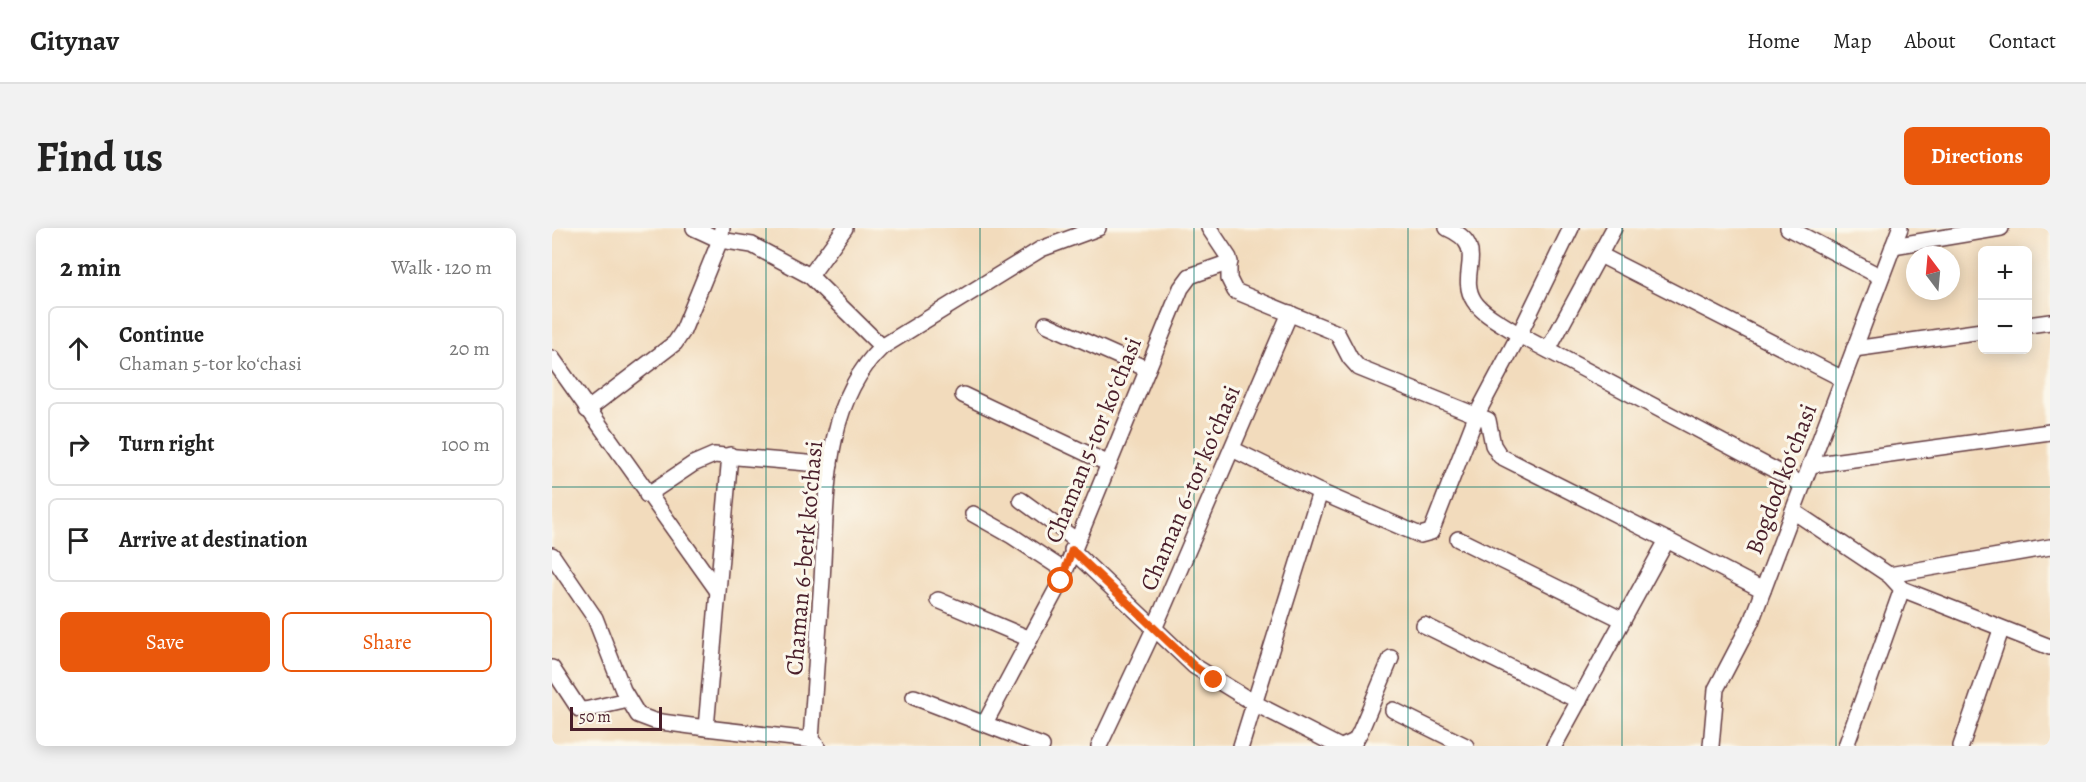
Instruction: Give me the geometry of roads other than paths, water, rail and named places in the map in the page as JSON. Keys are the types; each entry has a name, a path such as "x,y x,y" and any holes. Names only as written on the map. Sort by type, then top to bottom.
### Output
{"street":[{"path":"694,228 721,234 752,245 810,276 882,347"},
{"path":"810,276 845,228"},
{"name":"Chaman 6-berk koʻchasi","path":"814,743 830,465 845,405 867,363 882,347 1041,249 1098,228"},
{"path":"1209,228 1225,250 1230,262 1229,279 1235,291 1337,333 1350,358 1359,368 1488,420 1493,445 1500,456 1763,590"},
{"path":"1447,228 1464,238 1470,247 1469,291 1472,299 1485,312 1519,335 1803,485"},
{"path":"1232,449 1320,492 1425,535 1436,524 1477,414 1519,335 1571,228"},
{"path":"1548,350 1614,228"},
{"path":"1788,228 1881,277"},
{"name":"Bogdod koʻchasi","path":"1711,746 1716,689 1751,622 1900,228"},
{"path":"1893,246 2001,228"},
{"path":"587,410 675,343 683,331 721,234"},
{"path":"1600,255 1843,379"},
{"name":"Chaman 5-tor koʻchasi","path":"985,723 1065,572 1107,464 1184,282 1190,276 1230,262"},
{"name":"Chaman 6-tor koʻchasi","path":"1099,746 1154,629 1290,313"},
{"path":"2032,324 2050,322"},
{"path":"1046,324 1147,369"},
{"path":"1854,349 1978,332"},
{"path":"552,358 647,495 717,590"},
{"path":"963,395 1107,464"},
{"path":"1810,465 2050,432"},
{"path":"647,495 706,457 730,455 830,465"},
{"path":"706,728 730,455"},
{"path":"1241,746 1320,492"},
{"path":"1021,501 1074,545 1154,629 1194,666 1254,703 1338,746"},
{"path":"1793,511 1889,575 1902,589 2001,630 2050,647"},
{"path":"973,514 1012,536 1065,572"},
{"path":"1458,539 1623,620"},
{"path":"1554,746 1667,540"},
{"path":"1889,575 2050,547"},
{"path":"552,555 595,618 628,700 635,712 643,718 814,743"},
{"path":"1846,746 1902,589"},
{"path":"938,600 1030,639"},
{"path":"1424,625 1579,701"},
{"path":"1961,746 2001,630"},
{"path":"1344,746 1355,741 1360,732 1391,658"},
{"path":"552,668 579,709 585,710 628,700"},
{"path":"914,697 1042,746"},
{"path":"1393,710 1466,746"}]}
